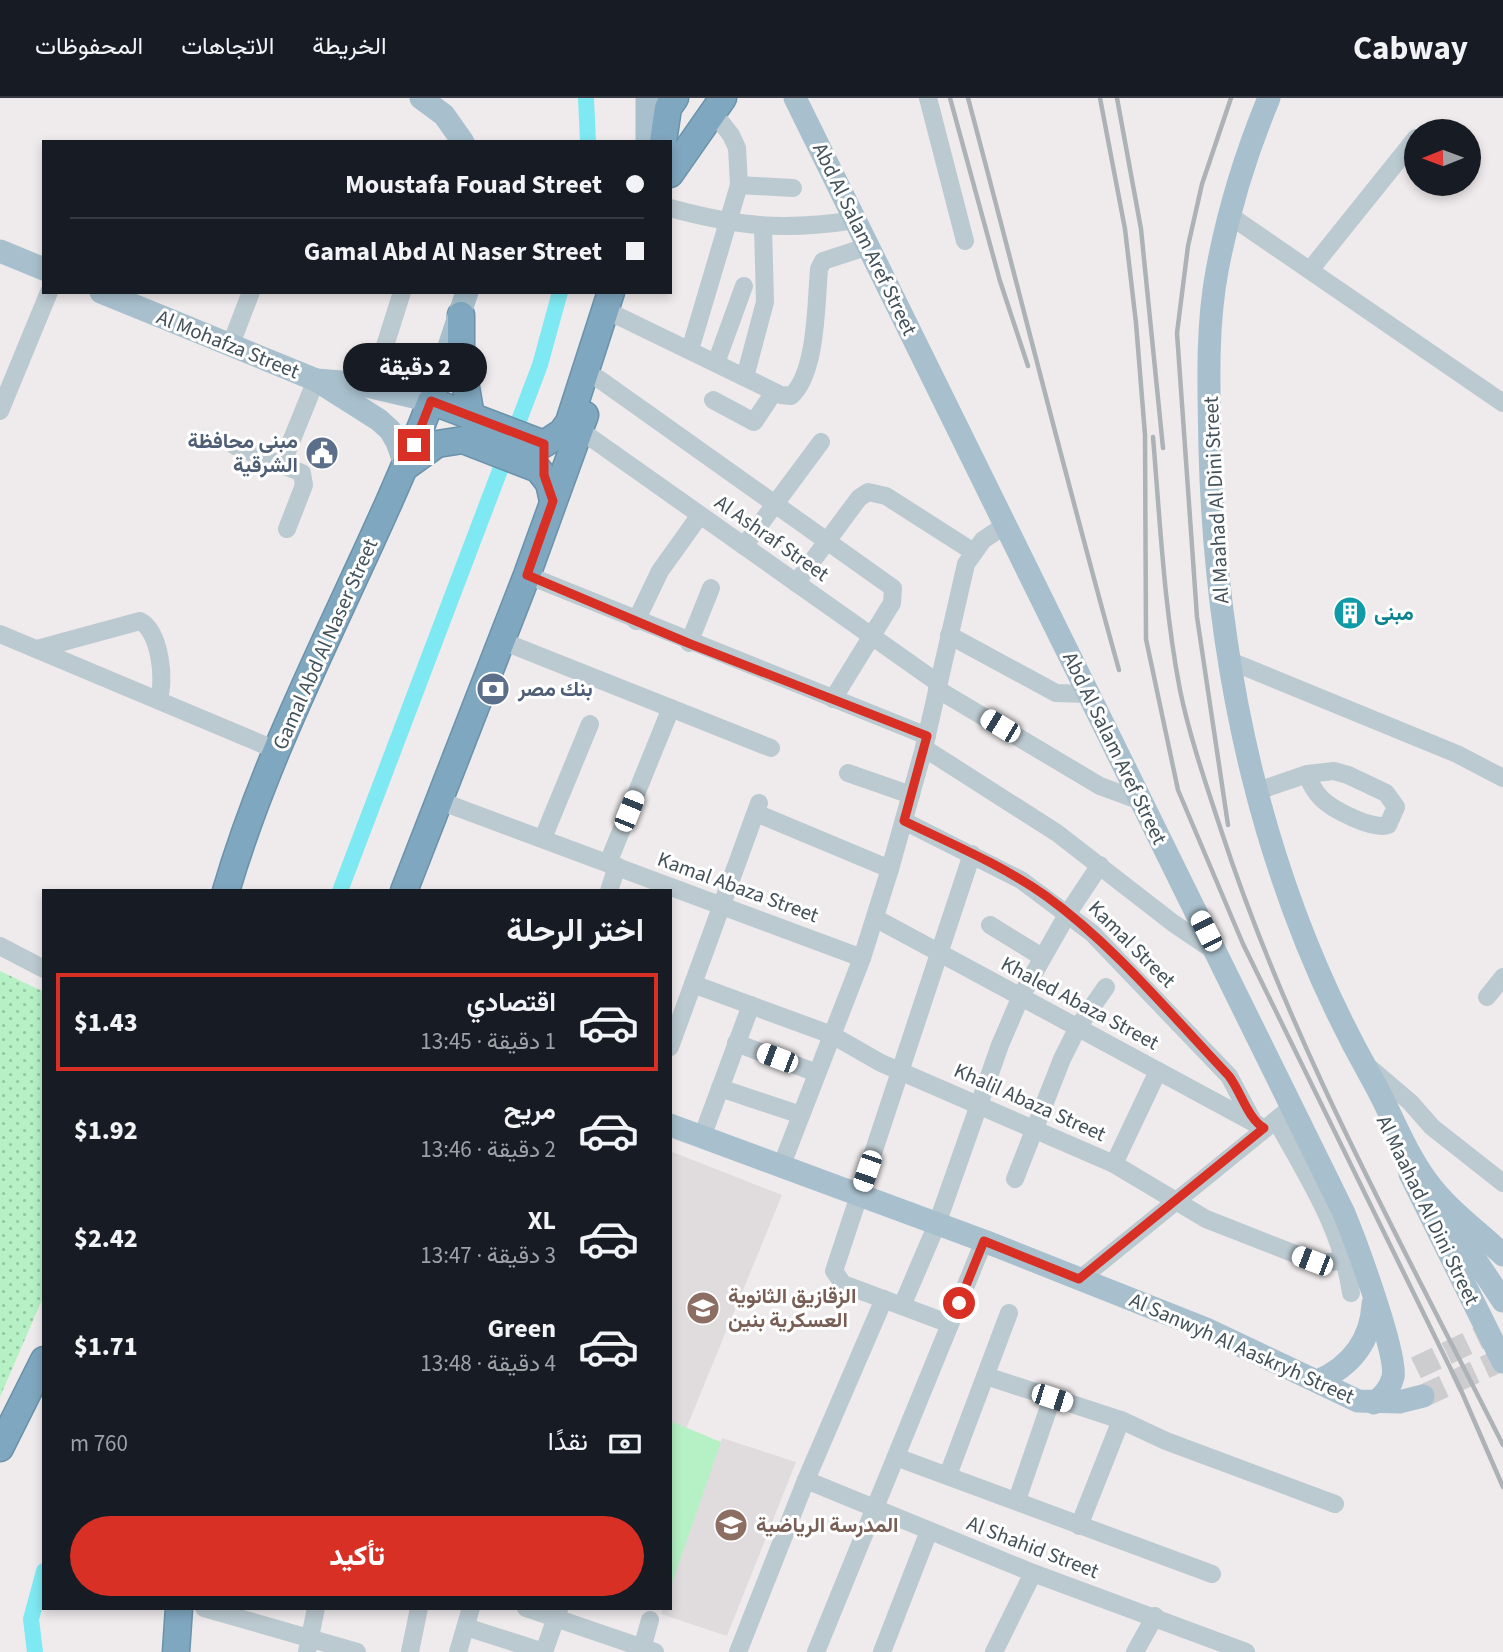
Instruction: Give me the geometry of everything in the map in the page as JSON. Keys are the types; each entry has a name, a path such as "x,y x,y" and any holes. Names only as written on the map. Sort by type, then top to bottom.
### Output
{"highway":[{"path":"663,140 668,108 675,98"},
{"path":"672,171 711,103"},
{"path":"542,458 562,432 577,420 599,379 618,300"},
{"path":"405,889 527,575 618,300"},
{"path":"464,304 461,359 469,424"},
{"path":"431,401 469,424 542,458"},
{"name":"Gamal Abd Al Naser Street","path":"225,889 276,750 406,467 431,401"},
{"path":"406,467 425,449 469,424"},
{"path":"542,458 553,501"},
{"path":"0,1448 42,1364"},
{"path":"176,1652 179,1610"}],"main road":[{"path":"421,98 444,115 462,140"},
{"path":"647,98 647,140"},
{"name":"Abd Al Salam Aref Street","path":"795,98 1216,952 1272,1119 1343,1211 1362,1295 1394,1367 1389,1388 1374,1403"},
{"name":"Al Maahad Al Dini Street","path":"1269,98 1229,215 1217,272 1210,326 1213,540 1228,660 1255,792 1308,949 1357,1056 1426,1181 1503,1255"},
{"path":"0,251 42,268"},
{"name":"Al Mohafza Street","path":"107,294 316,380 379,420 390,430 403,454 406,467"},
{"path":"431,401 464,304"},
{"name":"Al Mohafza Street","path":"316,380 372,387 431,401"},
{"name":"Al Maahad Al Dini Street","path":"1357,1056 1363,1079 1503,1362"},
{"name":"Al Sanwyh Al Aaskryh Street","path":"672,1126 984,1241 1206,1329 1318,1381 1339,1394 1374,1403 1399,1402 1423,1395"},
{"path":"1426,1181 1503,1301"},
{"path":"1318,1381 1334,1374 1360,1349 1368,1333 1362,1295"},
{"path":"1391,1357 1401,1368 1416,1368"}],"street":[{"path":"928,98 965,242"},
{"path":"690,350 739,185 737,148 711,103"},
{"path":"1310,270 1404,153"},
{"path":"739,185 793,188"},
{"path":"672,209 727,224 813,226 856,220"},
{"path":"1229,215 1503,403"},
{"path":"746,377 765,302 763,226"},
{"path":"618,300 690,350 786,397 795,393 822,329 819,269 823,261 869,246"},
{"path":"716,363 744,286"},
{"path":"1,409 48,294"},
{"path":"231,344 250,294"},
{"path":"372,387 401,294"},
{"path":"599,379 887,582 894,592 894,600 833,699"},
{"path":"282,464 316,380"},
{"path":"713,400 760,426 774,392"},
{"name":"Al Ashraf Street","path":"577,420 701,515 938,686 1100,786 1141,801"},
{"path":"744,546 821,442"},
{"path":"235,446 302,473 305,479 287,529"},
{"path":"796,583 859,498 868,492 886,496 972,551"},
{"path":"636,621 660,571 701,515"},
{"path":"781,1167 875,918 925,742 961,582 972,551 1007,524"},
{"path":"527,575 688,643 833,699 925,742 1100,865 1187,933 1216,952"},
{"path":"688,643 711,589"},
{"path":"37,649 140,621 149,630 164,676 158,700"},
{"path":"0,634 276,750"},
{"path":"949,635 1056,693 1087,694"},
{"path":"502,641 771,748"},
{"path":"1228,660 1457,754 1503,778"},
{"path":"609,889 613,865 671,708"},
{"path":"543,838 590,724"},
{"path":"1255,792 1307,774 1334,771 1386,793 1396,807 1388,825 1379,827 1337,810 1318,794 1307,774"},
{"path":"848,773 911,795"},
{"name":"Kamal Abaza Street","path":"440,801 862,958"},
{"path":"672,1042 757,808 890,869"},
{"name":"Kamal Street","path":"904,821 1021,880 1068,913 1114,955 1229,1076 1244,1098 1272,1119"},
{"path":"950,1324 843,1284 834,1271 972,854"},
{"path":"902,1306 937,1224 1021,996 1068,913 1100,865"},
{"name":"Khaled Abaza Street","path":"875,918 1158,1071 1272,1119"},
{"path":"990,925 1042,957"},
{"path":"0,946 42,968"},
{"path":"1487,997 1503,977"},
{"name":"Khalil Abaza Street","path":"694,984 832,1035 901,1072 980,1103 1114,1164 1206,1219 1312,1261 1323,1263 1345,1260"},
{"path":"1015,1179 1078,1027 1106,987"},
{"path":"702,1137 751,1005"},
{"path":"736,1043 817,1073"},
{"path":"1357,1056 1410,1102 1432,1127 1503,1183"},
{"path":"1114,1164 1158,1071"},
{"path":"720,1088 801,1115"},
{"path":"1079,1279 1272,1119"},
{"name":"Abd Al Salam Aref Street","path":"1272,1119 1329,1216 1345,1260 1362,1295"},
{"path":"816,1652 984,1241"},
{"path":"738,1652 806,1480 884,1299"},
{"path":"948,1475 1009,1313"},
{"path":"986,1376 1121,1420 1166,1441 1335,1504"},
{"path":"1017,1500 1052,1398"},
{"path":"1079,1526 1121,1420"},
{"path":"896,1457 1212,1574"},
{"name":"Al Shahid Street","path":"806,1480 1033,1573 1246,1652"},
{"path":"883,1652 929,1531"},
{"path":"994,1652 1033,1573"},
{"path":"209,1610 308,1646 357,1652"},
{"path":"308,1646 316,1610"},
{"path":"411,1652 419,1610"},
{"path":"458,1652 470,1610"},
{"path":"538,1610 557,1613 646,1651 650,1620"},
{"path":"466,1626 544,1652 557,1613"},
{"path":"1135,1652 1154,1616"}],"shaded area":[{"name":"الزقازيق الثانوية العسكرية بنين","path":"672,1152 782,1195 686,1429 672,1422"},
{"name":"المدرسة الرياضية","path":"722,1438 796,1462 727,1636 661,1614 662,1610 672,1610 672,1582"}],"green space":[{"path":"0,971 42,991 42,1300 0,1397"},
{"path":"672,1422 721,1442 672,1583"}],"waterway":[{"path":"586,98 588,140"},
{"path":"341,889 540,365 559,294"},
{"path":"35,1652 31,1619 42,1578"}],"tunnel":[{"path":"1416,1368 1493,1331"},
{"path":"1423,1396 1503,1359"}],"railway":[{"path":"950,98 1000,281 1028,366"},
{"path":"968,98 1119,670"},
{"path":"1100,98 1125,229 1136,323 1145,435 1146,639 1178,790 1243,944 1460,1388 1503,1487"},
{"path":"1117,98 1141,229 1163,448"},
{"path":"1228,825 1197,617 1177,333 1188,246 1202,184 1231,98"},
{"path":"1153,437 1163,564 1180,690 1221,830 1280,989 1314,1066 1350,1143 1503,1445"}],"place":[{"name":"مبنى محافظة الشرقية","path":"322,453"},
{"name":"مبنى","path":"1350,613"},
{"name":"بنك مصر","path":"493,689"},
{"name":"الزقازيق الثانوية العسكرية بنين","path":"703,1308"},
{"name":"المدرسة الرياضية","path":"731,1525"}],"route":[{"path":"414,445 431,401 544,444 544,475 549,483 553,501 527,575 688,643 927,736 904,821 1021,880 1068,913 1114,955 1229,1076 1244,1098 1254,1122 1264,1128 1079,1279 984,1241 959,1303"}]}
